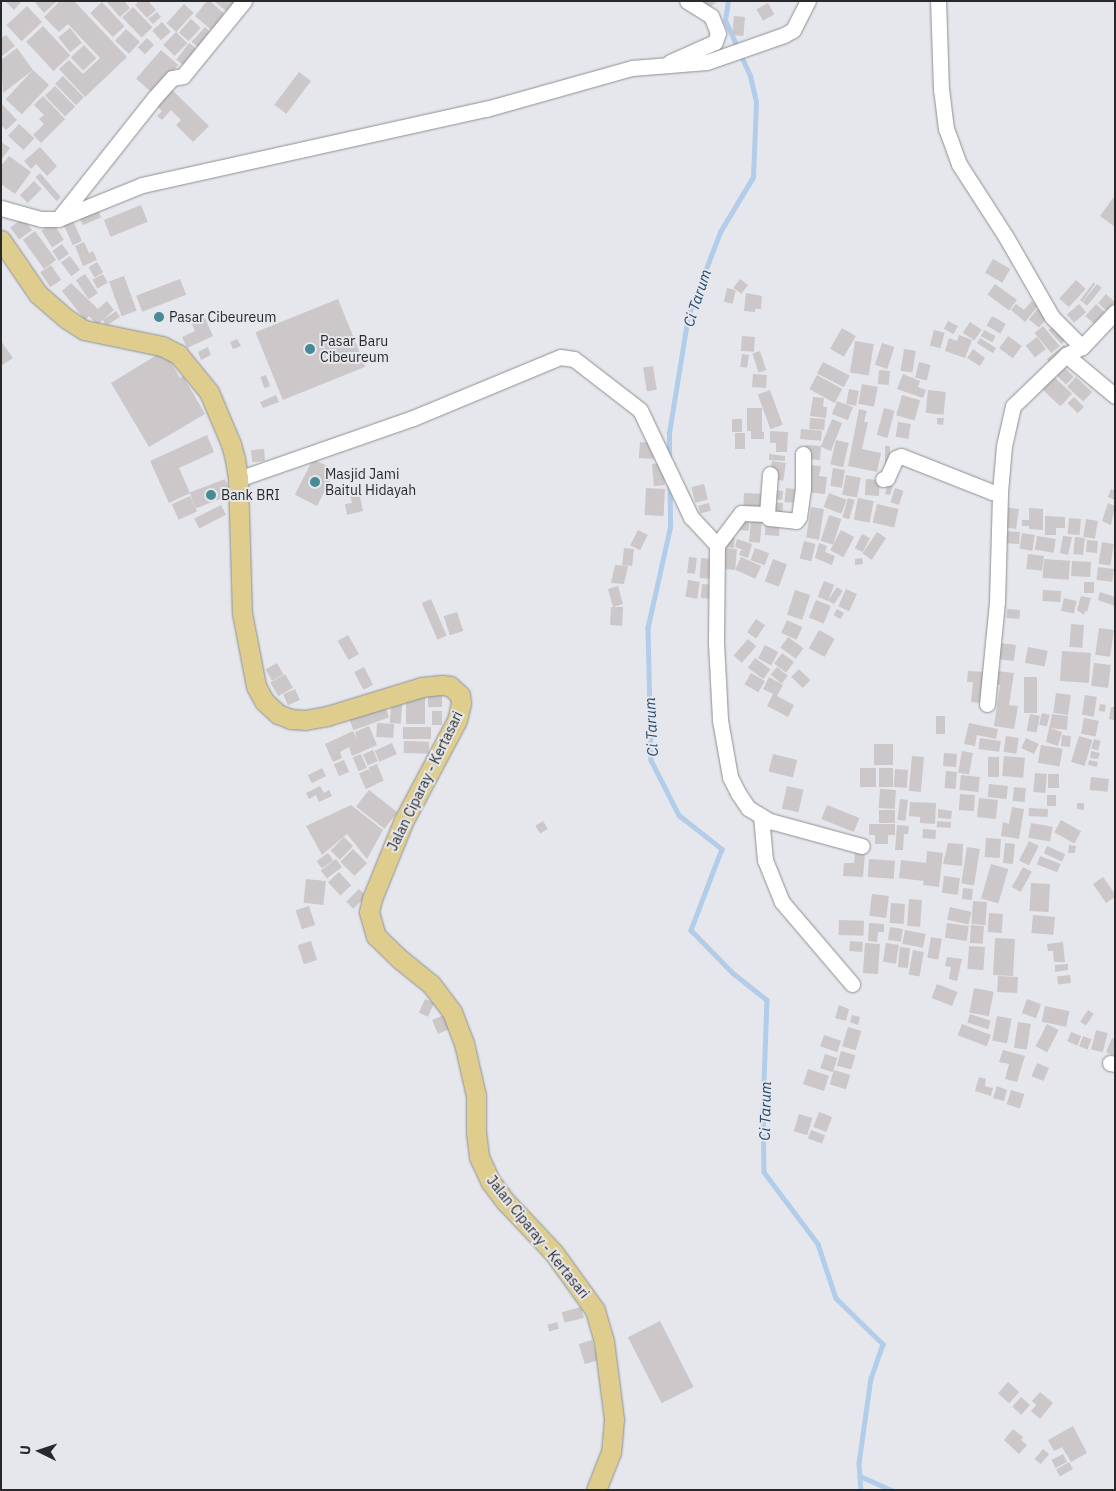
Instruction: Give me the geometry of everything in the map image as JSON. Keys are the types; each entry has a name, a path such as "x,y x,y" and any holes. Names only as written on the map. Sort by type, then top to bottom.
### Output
{"main road":[{"name":"Jalan Ciparay - Kertasari","path":"1,240 38,294 67,319 84,330 162,346 178,354 209,392 231,444 238,479 242,613 256,686 264,701 278,714 291,719 305,720 327,716 422,686 450,686 460,695 460,710 456,720 404,820 372,899 369,912 371,925 376,936 401,960 431,984 452,1012 464,1043 476,1096 476,1132 479,1156 490,1181 554,1253 595,1310 604,1341 614,1420 611,1452 596,1490"}],"street":[{"path":"58,219 155,97 172,78 184,76 244,1"},
{"path":"664,65 715,42 718,33 711,16 686,1"},
{"path":"1,208 41,219 58,219 142,185 486,108 632,68 707,62 770,41 793,30 808,1"},
{"path":"938,1 941,90 946,129 959,164 1006,237 1052,318 1082,347"},
{"path":"986,704 998,602 1000,492 1004,446 1013,406 1066,355 1082,347 1115,312"},
{"path":"1066,355 1115,396"},
{"path":"238,479 413,418 560,358 574,359 640,410 650,426 691,517 717,546"},
{"path":"770,474 767,514 769,518 796,521 799,517 803,489 803,454"},
{"path":"883,479 888,476 896,458 901,456 992,492 1000,492"},
{"path":"767,514 741,513 717,546 716,643 720,720 734,785 748,808 761,816 862,846"},
{"path":"761,816 765,860 782,902 852,984"}],"building":[{"path":"5,1 22,1 14,10"},
{"path":"34,1 57,1 44,13"},
{"path":"60,1 74,1 127,57 85,97 59,69 69,60 83,74 100,58 68,24 59,32 44,17"},
{"path":"106,1 124,1 130,8 120,17"},
{"path":"139,1 148,1 156,10 147,18 135,5"},
{"path":"207,1 210,1 228,17 215,33 195,16"},
{"path":"214,1 240,1 230,14"},
{"path":"702,1 714,1 716,3 706,9"},
{"path":"102,2 125,26 113,37 90,13"},
{"path":"768,3 774,14 763,21 757,9"},
{"path":"184,4 194,13 176,32 167,23"},
{"path":"27,6 42,22 22,41 7,25"},
{"path":"133,7 152,27 142,38 122,17"},
{"path":"157,12 161,17 153,24 148,19"},
{"path":"734,16 745,17 743,36 732,35"},
{"path":"191,19 201,28 189,41 179,32"},
{"path":"162,22 171,32 161,40 152,31"},
{"path":"43,26 70,55 53,71 26,42"},
{"path":"205,27 215,36 201,51 192,42"},
{"path":"70,28 82,43 70,52 58,37"},
{"path":"126,29 140,42 129,54 115,41"},
{"path":"176,32 187,43 175,56 163,45"},
{"path":"6,35 15,46 1,57 1,38"},
{"path":"147,38 154,45 145,54 138,47"},
{"path":"189,43 201,52 188,69 176,60"},
{"path":"84,45 96,58 83,70 71,57"},
{"path":"17,48 33,70 3,93 1,60"},
{"path":"161,50 178,65 153,94 136,79"},
{"path":"33,70 49,85 22,114 6,99"},
{"path":"299,72 311,81 286,114 274,105"},
{"path":"63,76 84,98 76,105 55,84"},
{"path":"55,86 75,107 65,117 45,96"},
{"path":"168,86 209,126 193,142 176,125 181,120 171,110 162,120 157,116 162,111 153,102"},
{"path":"43,96 65,119 41,143 33,135 44,124 39,119 44,115 34,105"},
{"path":"1,103 17,120 6,130 1,125"},
{"path":"19,124 34,138 23,150 8,136"},
{"path":"1,142 10,148 1,160"},
{"path":"40,147 57,166 47,176 36,164 31,169 24,161"},
{"path":"9,156 31,172 15,194 1,184 1,166"},
{"path":"40,173 61,197 56,201 35,177"},
{"path":"34,181 42,189 28,203 20,195"},
{"path":"1113,198 1115,199 1115,227 1100,216"},
{"path":"141,205 148,222 111,237 104,220"},
{"path":"98,210 101,217 83,225 80,218"},
{"path":"23,218 32,230 19,240 10,228"},
{"path":"73,221 82,241 73,245 64,225"},
{"path":"53,223 64,240 52,247 41,231"},
{"path":"35,231 56,260 44,269 23,240"},
{"path":"84,242 89,253 93,251 97,260 83,266 75,246"},
{"path":"62,244 69,254 59,261 52,251"},
{"path":"70,256 80,270 71,276 61,262"},
{"path":"993,259 1010,269 1002,283 985,273"},
{"path":"97,262 103,272 95,277 88,267"},
{"path":"51,265 61,280 50,287 40,272"},
{"path":"85,274 98,293 89,299 76,280"},
{"path":"103,274 108,283 97,289 93,280"},
{"path":"124,276 137,311 122,316 109,281"},
{"path":"180,279 186,295 142,312 136,296"},
{"path":"740,279 748,285 741,294 733,288"},
{"path":"1076,280 1086,289 1069,307 1059,299"},
{"path":"1094,282 1095,284 1082,302 1080,300"},
{"path":"71,283 98,309 107,301 114,310 97,325 89,316 85,320 62,291"},
{"path":"995,284 1017,300 1009,310 987,295"},
{"path":"1097,284 1102,288 1087,306 1083,302"},
{"path":"727,288 736,290 733,304 724,302"},
{"path":"746,293 762,296 761,309 755,309 755,312 744,311"},
{"path":"1106,294 1115,302 1107,311 1098,303"},
{"name":"Pasar Baru Cibeureum","path":"338,299 365,367 283,400 255,332"},
{"path":"1032,301 1038,306 1025,322 1011,310 1016,304 1024,310"},
{"path":"1079,304 1086,312 1074,323 1067,314"},
{"path":"1096,304 1106,313 1095,325 1085,316"},
{"path":"1039,307 1049,315 1039,328 1029,319"},
{"path":"116,311 120,317 107,326 103,320"},
{"path":"992,316 1006,324 1000,334 986,326"},
{"path":"205,318 213,336 187,348 182,337 195,331 192,324"},
{"path":"948,321 958,326 954,334 944,329"},
{"path":"970,322 982,330 974,341 963,333"},
{"path":"1055,324 1068,338 1061,344 1048,330"},
{"path":"1043,326 1060,346 1051,353 1035,333"},
{"path":"842,328 856,336 844,357 830,349"},
{"path":"934,330 945,333 940,348 930,345"},
{"path":"984,330 996,336 992,342 981,336"},
{"path":"959,335 972,340 965,358 945,351 949,338 957,341"},
{"path":"742,336 755,337 754,352 741,351"},
{"path":"1008,336 1022,346 1013,358 999,348"},
{"path":"1037,337 1046,349 1035,357 1026,345"},
{"path":"980,338 996,348 993,353 977,343"},
{"path":"237,339 241,346 233,349 230,342"},
{"path":"1,341 13,358 1,366"},
{"path":"855,341 874,344 869,376 850,373"},
{"path":"882,343 894,347 887,369 875,365"},
{"path":"1064,345 1068,350 1051,365 1047,359"},
{"path":"208,347 211,355 201,360 198,352"},
{"path":"904,349 916,351 912,373 901,371"},
{"path":"973,349 985,358 980,366 967,358"},
{"path":"760,351 766,370 759,372 752,353"},
{"path":"160,353 164,359 168,357 180,378 183,376 205,414 149,447 111,383"},
{"path":"742,354 749,355 747,368 740,367"},
{"path":"823,362 850,376 844,387 817,374"},
{"path":"919,362 931,365 927,380 915,378"},
{"path":"1061,364 1074,377 1066,385 1053,372"},
{"path":"653,366 657,390 647,391 643,368"},
{"path":"879,370 890,371 889,385 878,384"},
{"path":"753,374 767,375 766,388 752,387"},
{"path":"903,374 920,381 918,387 926,390 923,398 897,389"},
{"path":"266,375 270,386 264,388 260,377"},
{"path":"817,375 842,389 835,403 809,389"},
{"path":"1053,376 1072,394 1060,406 1041,388"},
{"path":"1076,377 1092,392 1083,402 1067,387"},
{"path":"862,384 878,387 874,407 858,404"},
{"path":"849,389 859,391 856,406 846,404"},
{"path":"770,390 783,425 770,429 758,394"},
{"path":"928,390 946,392 943,415 926,413"},
{"path":"276,395 279,402 263,408 260,402"},
{"path":"902,395 920,400 914,420 896,415"},
{"path":"813,397 824,398 823,407 827,407 826,418 810,416"},
{"path":"1074,397 1084,407 1078,413 1068,403"},
{"path":"837,401 853,407 848,420 832,414"},
{"path":"747,408 762,408 762,432 764,432 764,439 751,439 751,431 747,431"},
{"path":"884,408 895,411 887,438 877,435"},
{"path":"859,409 867,411 864,422 868,422 862,449 881,453 877,472 848,466"},
{"path":"810,418 825,419 824,430 809,429"},
{"path":"937,418 944,418 943,425 937,424"},
{"path":"732,419 742,419 742,432 732,432"},
{"path":"832,419 842,423 831,451 821,447"},
{"path":"898,422 911,424 908,439 896,437"},
{"path":"801,429 822,431 821,441 800,439"},
{"path":"770,431 788,432 787,452 776,452 776,443 770,443"},
{"path":"735,433 745,433 745,449 735,449"},
{"path":"207,435 214,452 179,468 190,493 169,503 150,461"},
{"path":"836,440 849,443 843,467 830,464"},
{"path":"640,442 656,443 655,459 639,458"},
{"path":"806,445 821,446 820,460 805,459"},
{"path":"885,446 890,446 890,468 885,468"},
{"path":"264,449 265,461 252,462 251,450"},
{"path":"769,454 785,456 785,461 769,460"},
{"name":"Masjid Jami Baitul Hidayah","path":"313,459 335,470 317,506 295,495"},
{"path":"772,461 786,463 783,481 769,479"},
{"path":"663,463 665,485 654,486 652,464"},
{"path":"809,465 821,466 819,476 827,477 825,494 806,492"},
{"path":"833,468 845,470 842,488 830,486"},
{"path":"846,475 861,478 857,497 842,495"},
{"name":"Bank BRI","path":"225,479 231,495 196,508 190,493"},
{"path":"866,479 880,480 879,496 865,495"},
{"path":"704,484 708,500 695,503 691,487"},
{"path":"888,484 893,486 890,495 885,494"},
{"path":"646,488 665,489 664,516 645,515"},
{"path":"786,488 795,489 793,503 785,502"},
{"path":"895,488 904,491 899,505 890,502"},
{"path":"1111,489 1115,491 1115,500 1108,497"},
{"path":"771,490 783,491 782,500 770,499"},
{"path":"359,492 363,511 347,515 345,504 352,503 350,495"},
{"path":"744,493 767,494 766,508 744,507"},
{"path":"829,493 847,500 841,514 824,507"},
{"path":"190,496 197,512 179,520 172,504"},
{"path":"848,498 855,500 849,519 842,517"},
{"path":"858,498 874,501 870,523 854,520"},
{"path":"770,502 783,503 782,516 769,515"},
{"path":"709,503 711,511 700,513 698,506"},
{"path":"1108,503 1115,506 1111,525 1102,521"},
{"path":"877,504 898,509 894,527 873,523"},
{"path":"221,505 226,515 199,528 194,519"},
{"path":"811,507 824,509 819,540 806,538"},
{"path":"1004,507 1019,509 1016,529 1001,527"},
{"path":"1029,508 1043,509 1043,530 1029,529 1029,526 1022,526 1022,520 1029,520"},
{"path":"829,515 841,519 833,545 821,541"},
{"path":"741,516 750,517 748,531 740,530"},
{"path":"1045,516 1065,517 1065,528 1056,528 1056,535 1045,535"},
{"path":"1069,518 1081,519 1080,535 1068,534"},
{"path":"751,519 762,520 760,543 749,542"},
{"path":"1086,519 1098,521 1095,539 1083,537"},
{"path":"766,520 780,521 779,536 765,535"},
{"path":"638,530 648,535 640,550 630,545"},
{"path":"841,530 854,537 843,557 830,550"},
{"path":"1005,531 1020,532 1019,544 1004,543"},
{"path":"877,532 886,538 872,560 862,554"},
{"path":"1022,533 1035,535 1032,551 1019,549"},
{"path":"862,534 870,538 863,552 855,548"},
{"path":"1037,536 1056,539 1054,553 1035,550"},
{"path":"1063,536 1072,537 1068,555 1060,553"},
{"path":"727,537 735,538 734,548 726,547"},
{"path":"1075,537 1085,538 1083,555 1073,554"},
{"path":"737,539 752,544 748,558 739,555 741,550 746,551 735,547"},
{"path":"1087,540 1098,541 1097,553 1086,552"},
{"path":"804,541 816,544 811,561 800,558"},
{"path":"1102,542 1114,544 1110,566 1099,564"},
{"path":"819,543 827,546 825,552 835,556 832,565 815,558"},
{"path":"624,548 634,549 632,566 622,565"},
{"path":"725,548 737,549 735,570 723,569"},
{"path":"755,548 769,553 765,565 751,560"},
{"path":"1028,554 1044,556 1042,571 1026,569"},
{"path":"689,557 697,558 695,574 687,573"},
{"path":"741,557 761,566 755,579 735,570"},
{"path":"701,558 715,559 714,579 700,578"},
{"path":"862,558 863,564 855,565 855,559"},
{"path":"773,559 787,564 779,587 765,582"},
{"path":"1044,559 1070,561 1069,580 1043,578"},
{"path":"1072,561 1091,562 1090,577 1071,576"},
{"path":"615,565 628,566 624,584 611,583"},
{"path":"1098,567 1114,569 1112,582 1096,580"},
{"path":"688,580 700,582 697,599 685,597"},
{"path":"824,581 834,585 828,601 818,597"},
{"path":"1084,582 1094,582 1094,593 1084,593"},
{"path":"702,584 713,585 712,599 701,598"},
{"path":"618,586 623,604 613,607 608,589"},
{"path":"837,587 843,591 834,604 828,600"},
{"path":"846,589 857,594 849,611 838,606"},
{"path":"795,590 810,595 802,620 787,615"},
{"path":"1043,590 1061,591 1060,602 1042,601"},
{"path":"1100,592 1115,597 1115,606 1098,600"},
{"path":"1081,596 1091,598 1087,612 1085,611 1084,615 1077,610"},
{"path":"1064,598 1077,601 1074,614 1061,611"},
{"path":"431,599 447,636 437,640 422,603"},
{"path":"816,600 831,606 824,624 809,618"},
{"path":"611,607 623,607 622,626 610,625"},
{"path":"837,609 844,613 840,619 834,615"},
{"path":"1007,609 1020,610 1019,619 1006,618"},
{"path":"457,612 463,631 450,635 444,616"},
{"path":"756,619 765,625 756,638 747,632"},
{"path":"787,620 802,627 796,640 781,633"},
{"path":"1071,624 1084,625 1082,648 1069,647"},
{"path":"1099,628 1114,630 1110,657 1095,655"},
{"path":"819,630 835,639 825,657 809,648"},
{"path":"348,635 359,654 349,660 338,641"},
{"path":"788,637 803,648 796,659 780,648"},
{"path":"748,639 756,646 742,663 734,656"},
{"path":"999,643 1016,645 1014,661 997,659"},
{"path":"765,645 778,652 771,665 758,658"},
{"path":"1028,647 1048,651 1045,667 1025,663"},
{"path":"1062,651 1091,653 1089,683 1060,681"},
{"path":"782,653 794,662 786,672 774,663"},
{"path":"755,658 770,669 763,679 748,668"},
{"path":"277,663 283,674 272,681 266,669"},
{"path":"1094,663 1111,665 1108,688 1091,686"},
{"path":"364,667 373,685 363,690 354,672"},
{"path":"777,667 788,676 782,684 771,675"},
{"path":"799,669 810,680 803,688 791,677"},
{"path":"968,671 987,672 984,703 971,702 973,682 967,682"},
{"path":"996,671 1014,673 1009,705 1018,706 1014,729 994,726 1000,685 994,684"},
{"path":"751,673 765,681 758,692 744,684"},
{"path":"285,674 293,688 278,696 270,682"},
{"path":"769,677 783,685 777,696 794,705 788,717 767,706 773,694 763,689"},
{"path":"1024,677 1037,677 1037,713 1024,713"},
{"path":"295,689 300,700 288,705 283,694"},
{"path":"428,691 442,691 442,707 428,707"},
{"path":"406,693 425,693 425,724 406,724"},
{"path":"1056,693 1071,695 1068,715 1053,713"},
{"path":"1085,695 1097,697 1094,717 1082,715"},
{"path":"392,696 403,697 401,724 390,723"},
{"path":"1100,704 1106,705 1105,712 1099,711"},
{"path":"385,706 389,717 353,730 349,719"},
{"path":"1111,707 1115,707 1114,720 1109,719"},
{"path":"432,711 442,711 442,725 432,725"},
{"path":"1042,713 1050,715 1047,727 1039,725"},
{"path":"1030,714 1040,716 1037,733 1027,731"},
{"path":"1052,714 1068,716 1067,730 1050,728 1062,732 1058,746 1046,742"},
{"path":"936,716 945,716 945,734 936,734"},
{"path":"1084,718 1099,721 1096,737 1081,734"},
{"path":"377,723 394,724 393,738 376,737"},
{"path":"969,723 998,729 996,739 977,735 975,746 964,744"},
{"path":"369,726 377,745 352,756 349,747 340,752 342,758 333,762 325,744 353,731 357,739 355,732"},
{"path":"403,727 431,727 431,739 403,739"},
{"path":"1062,735 1071,736 1070,747 1061,746"},
{"path":"1006,736 1019,738 1016,754 1003,752"},
{"path":"1079,736 1092,740 1084,766 1071,762"},
{"path":"980,738 1001,741 999,752 978,749"},
{"path":"1026,738 1039,744 1034,754 1021,748"},
{"path":"1094,739 1101,741 1098,751 1091,749"},
{"path":"404,741 429,742 429,754 404,753"},
{"path":"392,743 397,754 380,762 375,751"},
{"path":"874,744 893,744 893,765 874,765"},
{"path":"1041,745 1063,749 1060,767 1038,763"},
{"path":"373,750 378,761 368,765 363,754"},
{"path":"962,751 973,753 969,775 958,773"},
{"path":"1091,751 1100,753 1098,759 1090,758"},
{"path":"944,753 957,754 956,767 943,766"},
{"path":"361,754 367,768 359,771 353,758"},
{"path":"773,754 797,760 793,778 769,771"},
{"path":"912,756 924,757 921,792 909,791"},
{"path":"1004,756 1025,758 1023,778 1002,776"},
{"path":"988,757 999,757 999,777 988,777"},
{"path":"344,760 349,772 339,776 334,764"},
{"path":"1089,760 1098,762 1097,767 1088,765"},
{"path":"377,764 384,781 375,784 369,767"},
{"path":"322,768 326,776 312,783 308,775"},
{"path":"860,768 876,768 876,787 860,787"},
{"path":"879,768 893,768 893,787 879,787"},
{"path":"369,769 376,785 366,789 359,773"},
{"path":"895,769 908,770 907,788 894,787"},
{"path":"946,771 957,772 955,789 945,788"},
{"path":"1035,773 1047,774 1045,793 1033,792"},
{"path":"1048,774 1059,774 1059,788 1048,788"},
{"path":"961,775 980,777 978,792 959,790"},
{"path":"1091,777 1109,779 1108,792 1090,790"},
{"path":"989,784 1008,786 1007,799 988,797"},
{"path":"320,786 324,793 329,790 332,796 319,802 316,795 309,799 306,793"},
{"path":"787,786 804,790 798,812 782,808"},
{"path":"1014,787 1026,788 1025,802 1013,801"},
{"path":"880,789 896,790 895,809 879,808"},
{"path":"369,790 397,812 384,829 356,807"},
{"path":"960,794 975,795 974,811 959,810"},
{"path":"1047,795 1056,795 1056,806 1047,806"},
{"path":"979,798 998,800 996,819 977,817"},
{"path":"900,799 908,800 905,821 897,820"},
{"path":"910,802 936,803 935,824 920,823 920,817 909,816"},
{"path":"1077,803 1084,803 1084,810 1077,809"},
{"path":"351,805 383,830 367,859 347,834 322,855 306,826"},
{"path":"827,805 859,818 854,832 821,819"},
{"path":"1012,807 1024,809 1019,839 1001,836 1003,822 1009,824"},
{"path":"1029,808 1048,809 1048,817 1029,816"},
{"path":"938,809 952,811 951,819 938,818"},
{"path":"879,810 895,810 895,823 879,823"},
{"path":"1061,820 1081,831 1074,843 1054,832"},
{"path":"543,821 548,829 540,833 535,826"},
{"path":"937,821 951,822 951,828 937,827"},
{"path":"1031,823 1053,827 1050,842 1028,838"},
{"path":"869,824 895,824 895,835 888,835 888,844 875,844 875,835 869,835"},
{"path":"897,825 909,826 908,834 904,834 903,850 895,850"},
{"path":"923,829 936,830 935,839 922,838"},
{"path":"344,837 353,846 340,860 331,850"},
{"path":"986,838 1001,839 1000,858 985,857"},
{"path":"1029,841 1039,846 1029,866 1019,861"},
{"path":"948,843 963,844 962,866 943,864"},
{"path":"1005,843 1015,844 1013,864 1003,863"},
{"path":"1069,845 1076,846 1075,853 1068,853"},
{"path":"1047,846 1065,854 1062,861 1044,853"},
{"path":"967,847 980,849 974,886 961,884"},
{"path":"353,849 367,863 354,876 340,862"},
{"path":"927,851 943,853 939,887 923,885 924,881 899,878 901,860 926,863"},
{"path":"855,852 865,853 863,877 843,876 844,863 854,863"},
{"path":"328,853 333,860 322,869 317,861"},
{"path":"1040,856 1061,864 1057,872 1037,864"},
{"path":"336,859 342,867 327,878 321,870"},
{"path":"869,859 895,861 894,879 868,877"},
{"path":"991,864 1008,869 998,904 981,899"},
{"path":"1023,867 1032,872 1021,892 1012,887"},
{"path":"339,872 351,885 340,895 328,882"},
{"path":"944,876 960,878 958,895 942,893"},
{"path":"1103,877 1115,894 1115,897 1106,903 1093,884"},
{"path":"306,879 326,881 323,905 303,903"},
{"path":"1031,883 1050,884 1049,912 1030,911"},
{"path":"963,888 973,889 972,900 962,899"},
{"path":"359,889 366,896 353,909 346,902"},
{"path":"872,894 889,896 886,918 869,916"},
{"path":"909,899 922,900 920,927 907,926"},
{"path":"973,901 987,902 985,925 971,924"},
{"path":"891,903 905,904 904,924 890,923"},
{"path":"309,906 315,925 302,929 296,910"},
{"path":"950,907 971,912 969,925 947,920"},
{"path":"989,913 1003,914 1002,933 988,932"},
{"path":"1033,915 1055,917 1053,935 1031,933"},
{"path":"839,920 864,921 863,936 838,935"},
{"path":"869,923 884,924 884,932 878,932 877,942 868,941"},
{"path":"947,923 969,926 967,941 945,938"},
{"path":"971,925 984,926 983,944 970,943"},
{"path":"890,927 903,929 901,942 888,940"},
{"path":"905,930 926,934 923,948 902,944"},
{"path":"931,937 942,939 938,960 927,958"},
{"path":"995,938 1015,939 1013,976 993,975"},
{"path":"311,941 317,960 304,964 298,945"},
{"path":"850,941 863,942 862,952 849,951"},
{"path":"1063,942 1065,962 1054,962 1053,951 1048,951 1047,944"},
{"path":"865,943 880,944 878,974 863,973"},
{"path":"886,943 899,945 896,964 883,962"},
{"path":"969,946 985,947 983,970 967,969"},
{"path":"900,947 910,948 908,968 898,967"},
{"path":"913,950 924,952 919,977 909,975"},
{"path":"947,957 962,959 957,981 949,979 951,967 945,966"},
{"path":"1068,964 1068,970 1055,972 1055,965"},
{"path":"1070,975 1071,983 1058,985 1057,977"},
{"path":"998,976 1018,977 1017,993 997,992"},
{"path":"937,984 958,992 952,1006 932,998"},
{"path":"974,988 994,992 989,1016 969,1013"},
{"path":"425,999 434,1003 428,1017 419,1013"},
{"path":"1027,999 1041,1004 1036,1018 1022,1013"},
{"path":"839,1005 849,1009 846,1021 835,1018"},
{"path":"1045,1006 1069,1011 1066,1027 1042,1022"},
{"path":"1088,1010 1094,1014 1086,1026 1080,1022"},
{"path":"970,1014 991,1021 988,1029 967,1023"},
{"path":"444,1015 450,1029 438,1034 432,1020"},
{"path":"852,1015 860,1017 858,1025 850,1022"},
{"path":"997,1016 1012,1019 1007,1043 992,1041"},
{"path":"1018,1022 1031,1024 1027,1050 1014,1048"},
{"path":"962,1024 991,1035 987,1046 958,1035"},
{"path":"1047,1024 1059,1030 1047,1052 1036,1046"},
{"path":"848,1027 861,1031 856,1050 842,1046"},
{"path":"1096,1030 1108,1033 1103,1052 1091,1049"},
{"path":"1071,1032 1081,1036 1077,1045 1067,1041"},
{"path":"824,1035 841,1041 837,1052 820,1046"},
{"path":"1083,1036 1091,1039 1087,1049 1079,1046"},
{"path":"1112,1038 1115,1039 1115,1056 1106,1052"},
{"path":"1003,1050 1025,1056 1017,1082 1005,1079 1009,1064 999,1062"},
{"path":"841,1051 855,1055 851,1070 837,1065"},
{"path":"825,1054 837,1058 833,1072 820,1068"},
{"path":"1037,1063 1049,1068 1043,1081 1032,1076"},
{"path":"808,1069 829,1076 824,1091 803,1084"},
{"path":"834,1070 850,1075 846,1089 830,1084"},
{"path":"979,1077 986,1079 985,1086 993,1088 991,1096 975,1091"},
{"path":"997,1086 1007,1090 1004,1101 993,1098"},
{"path":"1011,1090 1024,1094 1020,1108 1007,1104"},
{"path":"819,1112 832,1117 826,1132 813,1127"},
{"path":"799,1114 812,1118 807,1135 794,1131"},
{"path":"811,1130 825,1135 822,1144 808,1138"},
{"path":"581,1307 584,1318 565,1323 562,1312"},
{"path":"660,1321 694,1387 662,1403 628,1337"},
{"path":"557,1322 559,1329 549,1331 547,1325"},
{"path":"592,1340 598,1360 585,1364 579,1344"},
{"path":"1008,1382 1019,1392 1009,1403 998,1393"},
{"path":"1040,1392 1053,1403 1040,1419 1031,1411 1036,1405 1032,1401"},
{"path":"1021,1397 1030,1405 1021,1415 1012,1407"},
{"path":"1073,1426 1087,1453 1071,1462 1062,1447 1054,1451 1048,1440"},
{"path":"1013,1429 1023,1437 1021,1440 1027,1445 1019,1454 1004,1440"},
{"path":"1043,1449 1049,1454 1041,1464 1035,1459"},
{"path":"1063,1454 1067,1462 1056,1468 1051,1460"},
{"path":"1069,1462 1073,1469 1060,1476 1056,1470"}],"waterway":[{"name":"Ci Tarum","path":"669,458 669,433 688,316 720,232 753,177 756,102 750,76 725,20 728,1"},
{"name":"Ci Tarum","path":"670,486 671,525 648,628 651,760 679,815 722,849 691,930 733,973 767,1000 763,1109 764,1172 818,1244 836,1298 883,1344 871,1378 859,1463 861,1490"},
{"path":"860,1476 892,1490"}],"place":[{"name":"Pasar Cibeureum","path":"159,317"},
{"name":"Pasar Baru Cibeureum","path":"310,349"},
{"name":"Masjid Jami Baitul Hidayah","path":"315,482"},
{"name":"Bank BRI","path":"211,495"}]}
